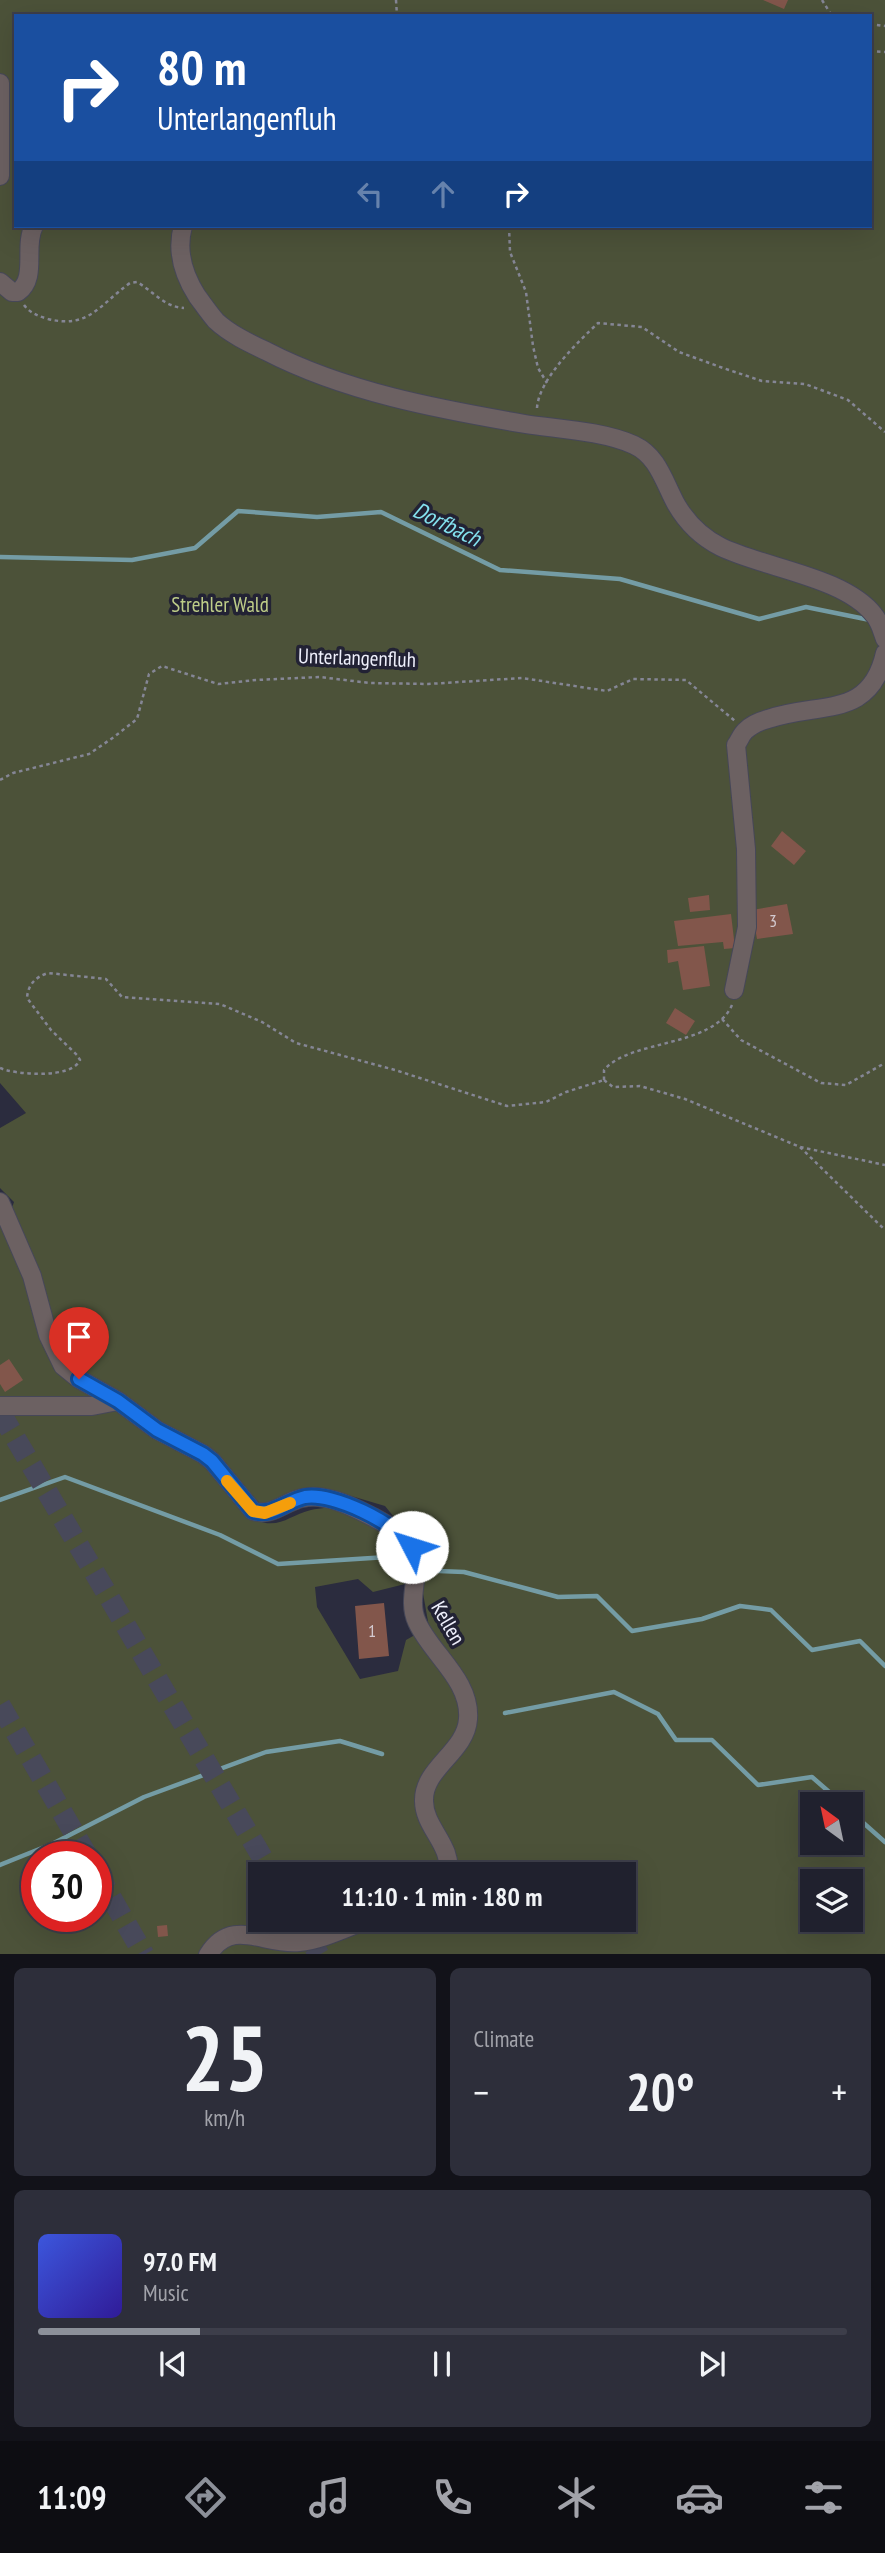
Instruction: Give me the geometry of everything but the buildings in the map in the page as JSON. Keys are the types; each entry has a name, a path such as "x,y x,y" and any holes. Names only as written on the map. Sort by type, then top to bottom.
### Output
{"street":[{"path":"0,83 0,176"},
{"path":"0,282 6,289 18,292 22,289 28,277 29,240 33,228"},
{"path":"182,228 180,262 189,284 218,323 243,340 321,376 397,397 479,416 604,437 643,449 657,463 685,518 703,536 734,553 857,598 881,628"},
{"path":"734,990 747,927 746,849 736,746 744,732 758,722 779,715 849,703 861,696 871,688 878,677 885,653"},
{"path":"0,1202 32,1276 48,1335 63,1366 79,1379 118,1401"},
{"path":"0,1406 92,1406 118,1401"},
{"name":"Kellen","path":"118,1401 157,1430 212,1461 253,1511 265,1513 302,1497 324,1498 372,1517 396,1531 412,1547 416,1567 412,1609 417,1622 458,1682 468,1706 466,1729 461,1742 431,1779 424,1799 429,1821 446,1852 447,1862"},
{"path":"209,1954 221,1939 231,1935 243,1934 285,1943 315,1939 334,1932"}],"path":[{"path":"509,228 510,251 526,292 538,368 547,383"},
{"path":"18,292 19,301 29,311 63,323 84,319 117,292 137,282 157,298 178,307 205,308"},
{"path":"537,426 538,397 576,345 598,323 642,327 680,352 712,364 762,381 805,384 848,400 885,432"},
{"name":"Unterlangenfluh","path":"0,780 13,773 89,754 114,737 137,719 149,674 162,666 218,684 320,677 370,683 428,684 522,678 607,691 633,679 686,680 736,721 744,732"},
{"path":"0,1068 16,1074 68,1072 78,1065 80,1060 77,1055 51,1030 27,998 33,982 48,973 106,979 122,997 220,1004 262,1022 296,1043 395,1070 507,1106 546,1102 566,1092 604,1080"},
{"path":"734,990 732,1006 722,1019 676,1041 617,1059 604,1070 604,1080 612,1087 640,1086 685,1099 800,1147 885,1165"},
{"path":"722,1019 741,1040 821,1083 846,1085 885,1063"},
{"path":"800,1147 885,1230"}],"green space":[{"name":"Strehler Wald","path":"0,0 885,0 885,1954 0,1954 0,1414 123,1411 181,1453 194,1451 255,1520 264,1523 278,1523 303,1512 322,1508 357,1506 370,1511 392,1529 406,1547 410,1560 409,1583 373,1592 358,1579 315,1587 317,1607 360,1679 398,1671 406,1640 429,1627 421,1582 427,1570 426,1560 385,1506 348,1495 284,1511 266,1509 193,1441 162,1430 113,1388 84,1374 67,1360 11,1211 14,1202 0,1188 0,1128 26,1113 0,1083"},
{"path":"0,1214 30,1284 45,1342 94,1396 0,1412"}],"waterway":[{"name":"Dorfbach","path":"0,557 132,560 195,548 238,511 317,517 381,512 500,570 620,579 759,619 806,607 870,620"},
{"path":"0,1500 65,1477 220,1535 278,1564 403,1556"},
{"path":"429,1548 439,1571 464,1572 558,1597 597,1596 632,1631 702,1619 740,1606 771,1610 812,1650 860,1641 885,1666"},
{"path":"505,1713 614,1692 658,1714 676,1740 712,1740 758,1785 812,1777 829,1792"},
{"path":"0,1865 52,1844 144,1797 266,1752 340,1741 382,1754"},
{"path":"863,1823 885,1842"}],"tunnel":[{"path":"0,1412 265,1862"},
{"path":"0,1705 79,1841"},
{"path":"112,1899 143,1954"},
{"path":"306,1932 318,1954"}],"slow traffic":[{"path":"227,1481 253,1511 265,1513 290,1503"}],"route":[{"path":"79,1379 118,1401 157,1430 203,1454 212,1461 253,1511 272,1511 302,1497 324,1498 372,1517 407,1539 412,1547"}]}
